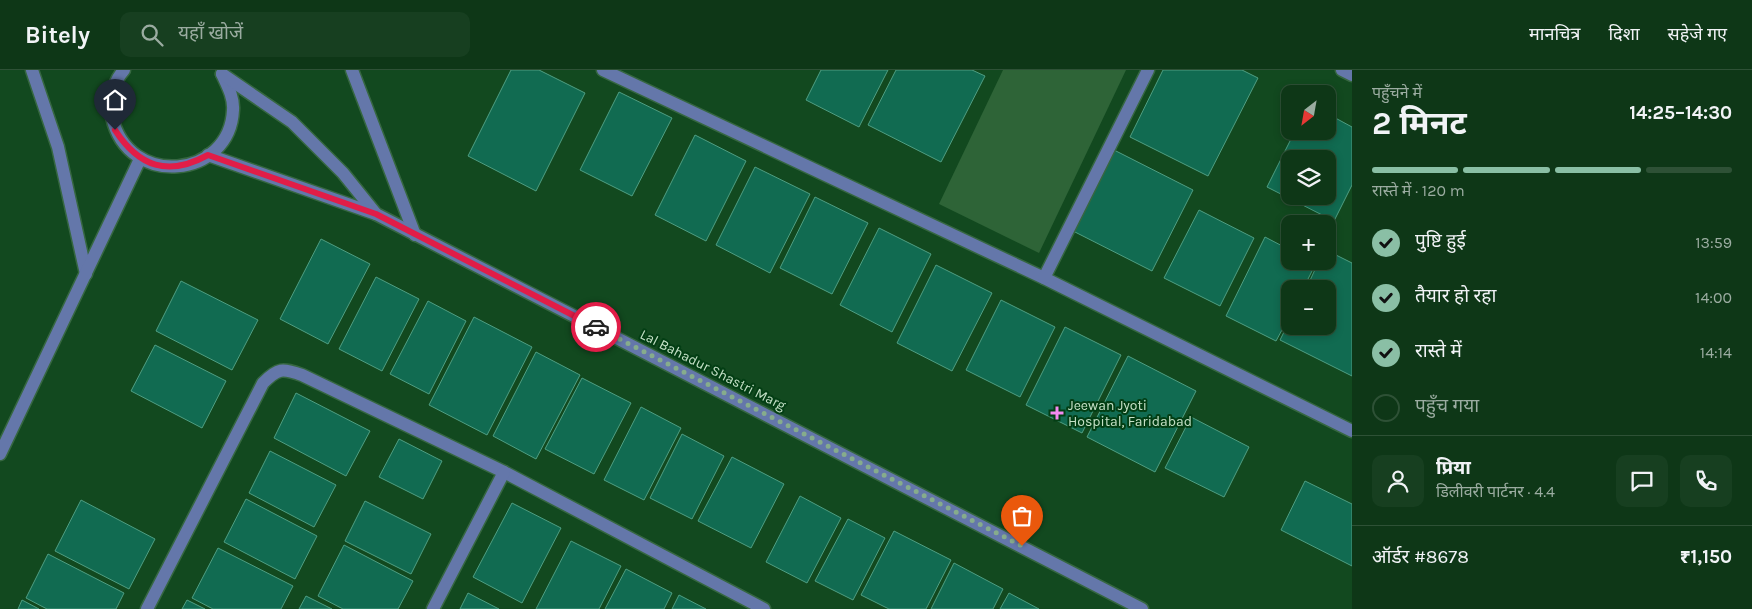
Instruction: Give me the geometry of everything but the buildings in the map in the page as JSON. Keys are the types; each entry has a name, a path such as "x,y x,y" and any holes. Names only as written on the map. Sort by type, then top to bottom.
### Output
{"street":[{"path":"32,70 58,147 86,274"},
{"path":"352,70 378,143 415,235"},
{"path":"603,70 1044,278 1352,431"},
{"path":"1044,278 1148,70"},
{"path":"1342,70 1352,75"},
{"path":"119,71 112,92 111,111 115,130 126,146 140,159 157,166 175,167 192,164 208,155 220,143 229,128 233,110 230,91 221,72"},
{"name":"Lal Bahadur Shastri Marg","path":"221,72 292,122 342,173 376,214 1142,609"},
{"path":"208,155 376,214"},
{"path":"0,454 140,159"},
{"path":"147,609 263,383 273,373 284,369 302,375 504,472 764,609"},
{"path":"433,609 504,472"}],"green space":[{"path":"1003,70 1126,70 1039,253 939,204"}],"way so far":[{"path":"596,327 1022,546"}],"place":[{"name":"Jeewan Jyoti Hospital, Faridabad","path":"1057,413"}],"route":[{"path":"115,130 126,146 140,159 157,166 175,167 192,164 208,155 376,214 596,327"}]}
